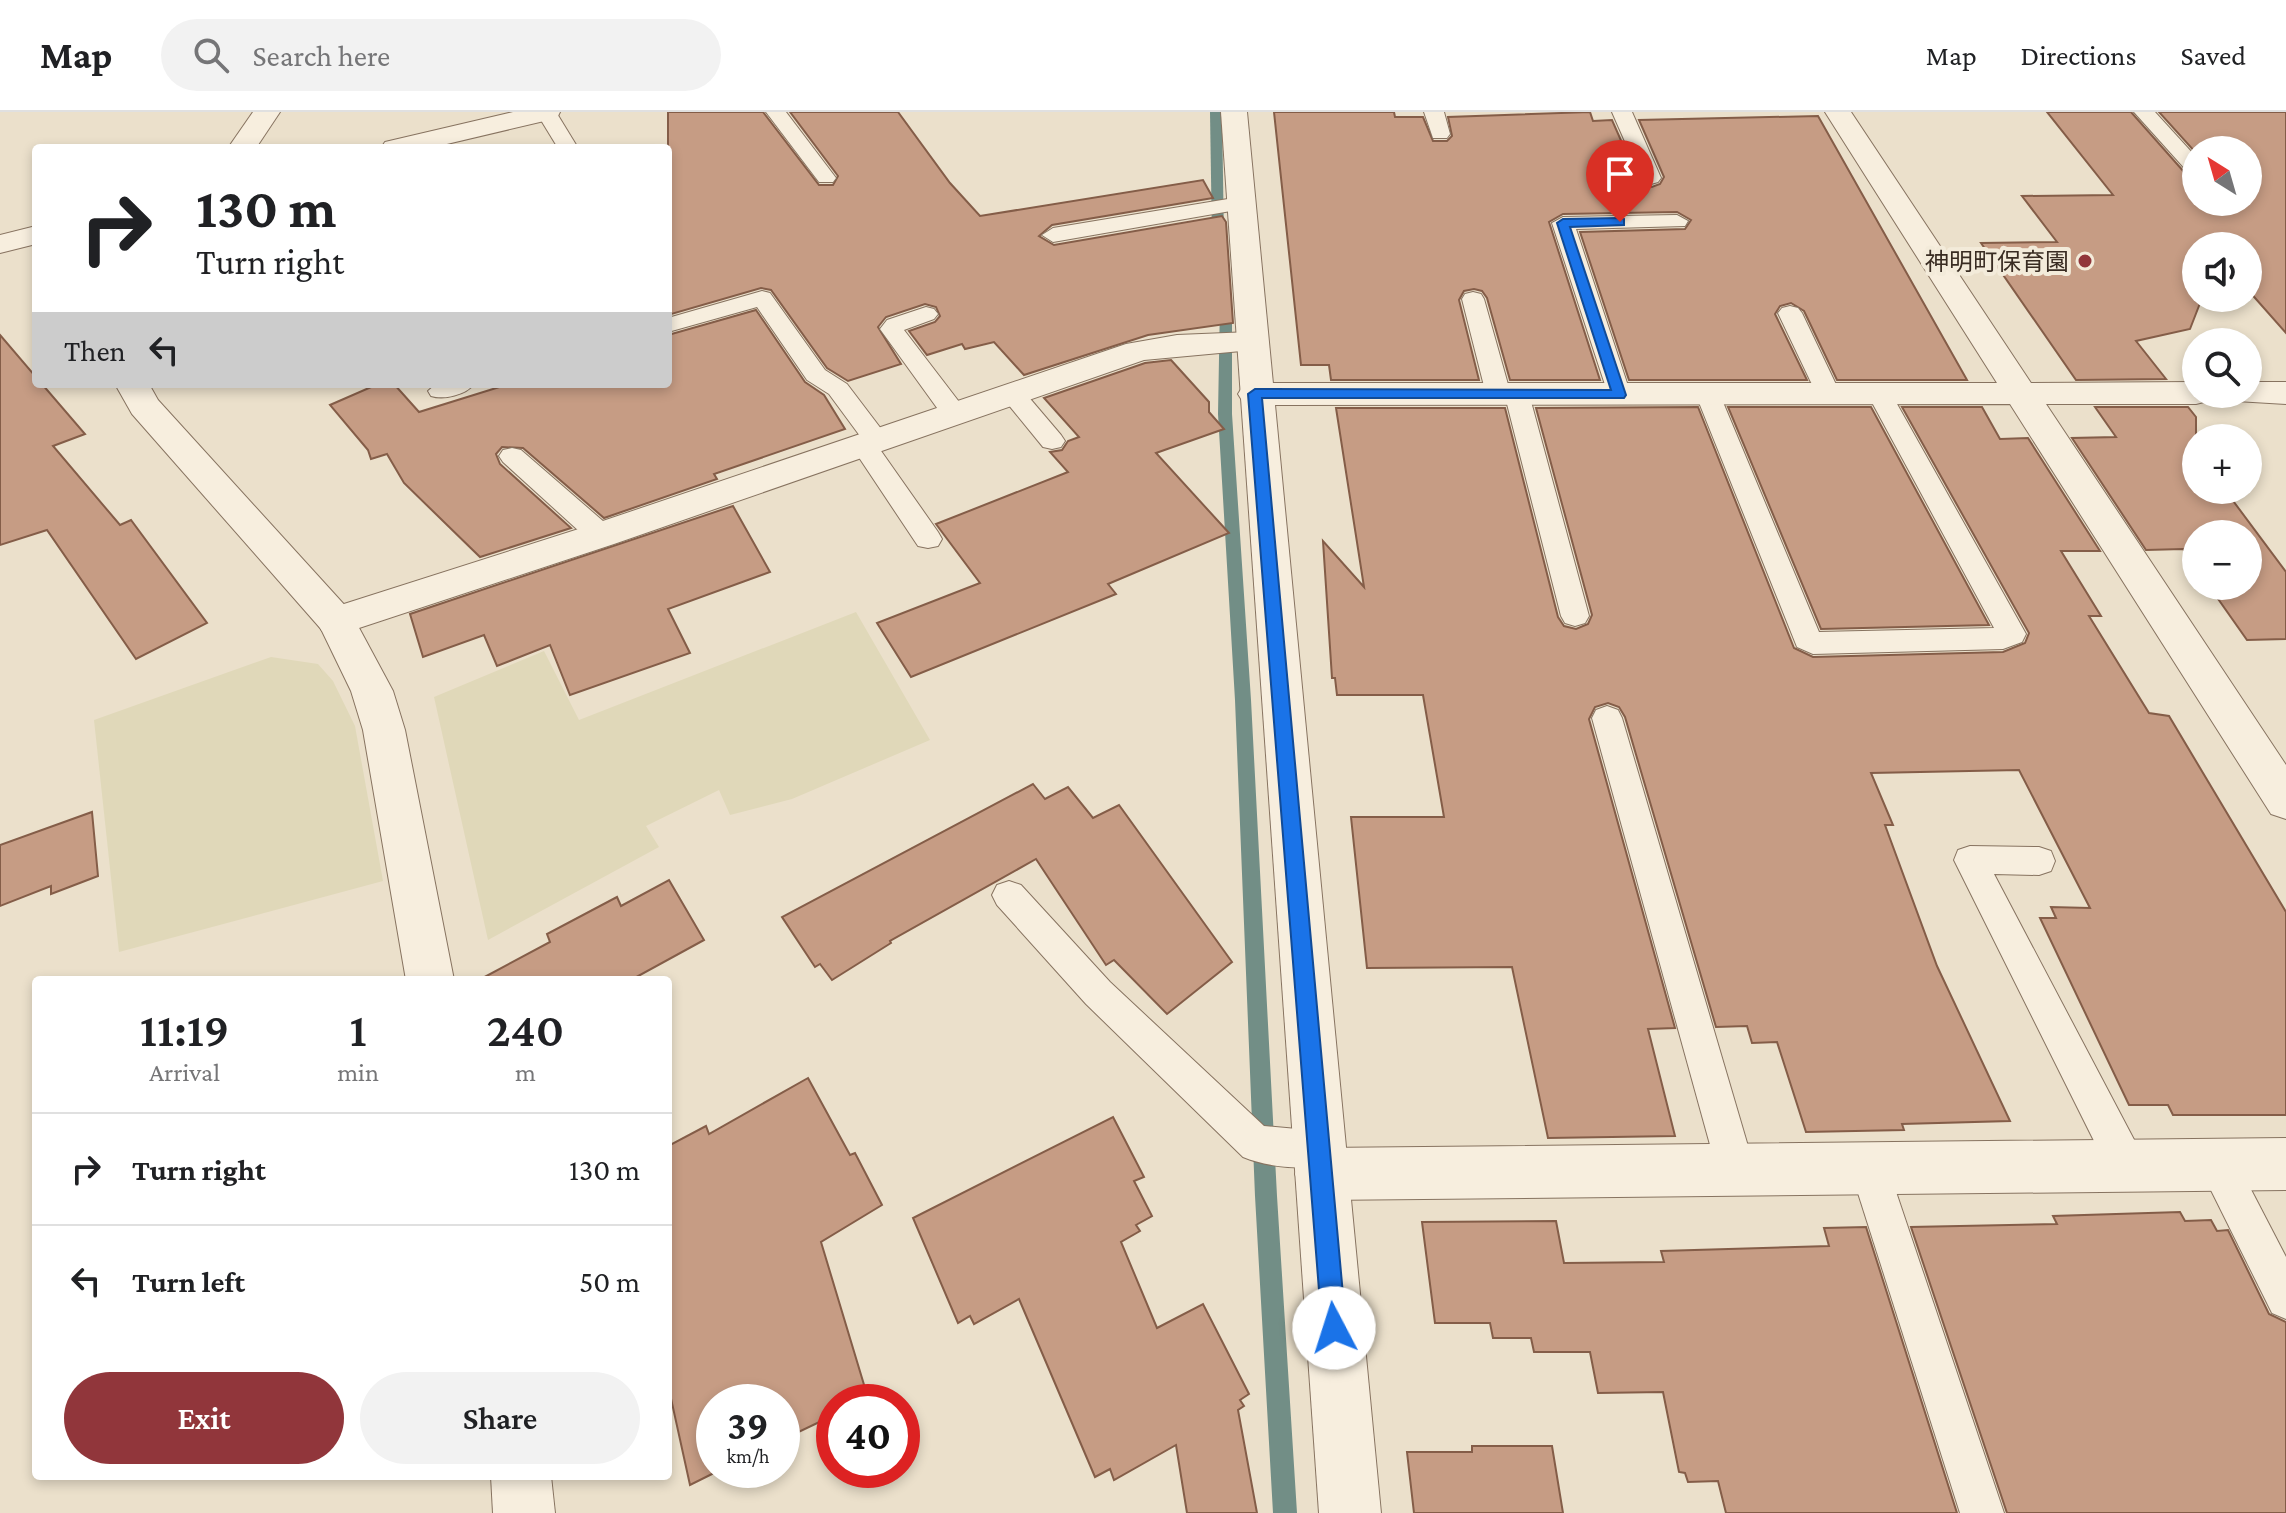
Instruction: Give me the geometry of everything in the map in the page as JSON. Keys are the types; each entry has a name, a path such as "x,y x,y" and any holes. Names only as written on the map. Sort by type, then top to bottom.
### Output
{"street":[{"path":"245,144 267,112"},
{"path":"412,144 546,112"},
{"path":"1234,112 1350,1513"},
{"path":"1838,112 2286,801"},
{"path":"0,244 32,236"},
{"path":"336,621 601,535 1138,351 1177,345 1251,342"},
{"path":"134,388 144,406 336,621 372,691 384,730 429,976"},
{"path":"1255,394 2182,393"},
{"path":"2262,393 2286,393"},
{"path":"1320,1162 1736,1170 2286,1164"},
{"path":"521,1480 524,1513"}],"lane":[{"path":"546,112 566,144"},
{"path":"776,112 826,178"},
{"path":"1434,112 1440,134"},
{"path":"1622,112 1651,178"},
{"path":"2144,112 2182,154"},
{"path":"1053,235 1240,203"},
{"path":"1619,395 1563,223 1677,221"},
{"path":"672,324 762,298 816,375 838,389 928,539"},
{"path":"1473,299 1507,394 1575,616"},
{"path":"1790,313 1829,395"},
{"path":"926,314 895,325 892,329 954,413"},
{"path":"1012,393 1052,441"},
{"path":"1708,395 1807,639 1813,643 2003,638 2012,634 1880,395"},
{"path":"512,456 601,535"},
{"path":"1607,718 1736,1170"},
{"path":"2039,861 1970,860 2126,1164"},
{"path":"1009,895 1098,993 1256,1144 1320,1162"},
{"path":"2217,1164 2286,1299"},
{"path":"1869,1168 1982,1513"}],"shaded area":[{"path":"856,612 930,740 792,799 730,815 719,790 646,826 659,847 488,940 434,697 544,651 579,720"},
{"path":"271,657 318,664 333,681 355,726 383,881 119,952 94,720"}],"building":[{"path":"668,112 763,112 819,185 833,185 838,176 790,112 898,112 950,183 980,216 1203,180 1213,198 1052,225 1039,236 1054,245 1222,216 1226,222 1233,323 1148,335 1024,375 994,342 965,349 962,344 927,355 909,331 935,322 940,316 936,307 925,304 886,317 878,327 901,364 848,381 827,368 771,290 761,288 672,314 672,144 668,144"},
{"path":"1274,112 1394,112 1395,117 1423,117 1433,141 1447,141 1452,136 1448,117 1590,112 1593,121 1612,120 1638,179 1652,187 1660,184 1664,177 1639,120 1818,116 1967,380 1837,380 1804,311 1791,303 1780,306 1775,314 1807,380 1629,380 1580,232 1685,229 1691,220 1677,212 1563,214 1549,222 1600,380 1510,380 1487,298 1482,291 1474,289 1464,291 1459,300 1479,380 1331,380 1329,365 1301,365"},
{"path":"2047,112 2131,112 2182,170 2182,216 2262,216 2262,136 2182,137 2159,112 2286,112 2286,333 2262,306 2262,232 2182,232 2182,312 2197,312 2190,328 2136,341 2166,379 2076,380 1981,243 2057,242 2022,196 2113,195"},
{"path":"756,310 805,382 824,395 845,429 714,474 717,479 604,518 523,448 502,447 496,454 500,464 571,528 480,557 404,483 387,454 371,459 368,450 330,405 369,388 398,388 419,412 496,388 672,388 672,334"},
{"path":"0,335 32,372 32,388 45,388 85,434 53,446 120,525 131,520 207,623 136,659 47,530 0,545"},
{"path":"1171,360 1209,402 1209,412 1224,429 1156,453 1229,533 1108,584 1116,594 911,677 877,623 980,583 936,524 1068,472 1050,452 1062,450 1068,441 1079,437 1044,398 1145,363"},
{"path":"1698,407 1794,648 1813,657 2003,652 2025,643 2029,633 1902,407 1982,407 2000,439 2028,438 2100,551 2061,551 2101,616 2089,616 2149,713 2169,716 2286,912 2286,1115 2173,1115 2168,1105 2129,1105 2040,918 2056,918 2051,907 2090,908 2019,770 1871,773 1893,825 1885,825 1937,966 2010,1121 1902,1124 1904,1130 1806,1132 1777,1042 1752,1043 1747,1026 1716,1027 1625,717 1619,707 1608,703 1595,707 1589,719 1675,1028 1648,1029 1675,1136 1548,1138 1512,967 1367,968 1351,817 1444,817 1423,695 1337,695 1335,678 1332,678 1323,541 1364,587 1336,408 1505,408 1558,617 1564,626 1576,629 1588,624 1592,615 1536,408"},
{"path":"1728,407 1871,407 1989,625 1821,629"},
{"path":"2095,407 2189,408 2196,417 2196,424 2182,424 2182,504 2235,504 2247,520 2182,520 2182,549 2146,550 2072,438 2116,437"},
{"path":"733,506 770,572 668,609 690,653 570,695 550,645 497,666 484,635 423,657 410,614"},
{"path":"2262,540 2286,572 2286,639 2247,640 2219,600 2262,600"},
{"path":"1033,784 1045,799 1068,787 1093,818 1119,805 1232,962 1167,1014 1114,960 1106,965 1036,859 890,941 832,980 820,964 815,967 782,917"},
{"path":"92,812 98,876 51,894 51,886 0,906 0,845"},
{"path":"669,880 704,940 638,976 486,976 550,942 547,934 617,897 621,906"},
{"path":"808,1078 850,1155 855,1153 882,1205 821,1242 864,1384 816,1384 816,1424 800,1431 800,1384 696,1384 696,1482 690,1485 672,1403 672,1144 706,1126 709,1134"},
{"path":"1113,1117 1144,1177 1134,1181 1152,1216 1136,1225 1140,1231 1121,1242 1157,1328 1203,1304 1249,1394 1240,1400 1244,1406 1238,1410 1257,1513 1187,1513 1176,1445 1114,1480 1110,1469 1095,1477 1019,1299 974,1324 970,1316 958,1323 913,1218"},
{"path":"2180,1212 2185,1221 2211,1220 2217,1231 2228,1230 2269,1314 2286,1322 2286,1513 2007,1513 1911,1227 2057,1224 2053,1216"},
{"path":"1556,1221 1564,1263 1664,1262 1661,1251 1829,1246 1824,1228 1866,1227 1957,1513 1726,1513 1718,1481 1688,1482 1685,1473 1679,1472 1663,1392 1598,1393 1590,1352 1534,1352 1531,1338 1493,1338 1490,1323 1435,1323 1422,1222"},
{"path":"1472,1446 1552,1446 1563,1513 1414,1513 1407,1452 1472,1452"}],"waterway":[{"path":"1216,112 1218,241"},
{"path":"1226,302 1225,414 1285,1513"}],"place":[{"name":"神明町保育園","path":"2085,261"}],"route":[{"path":"1334,1328 1255,394 1619,395 1563,223 1620,222"}]}
